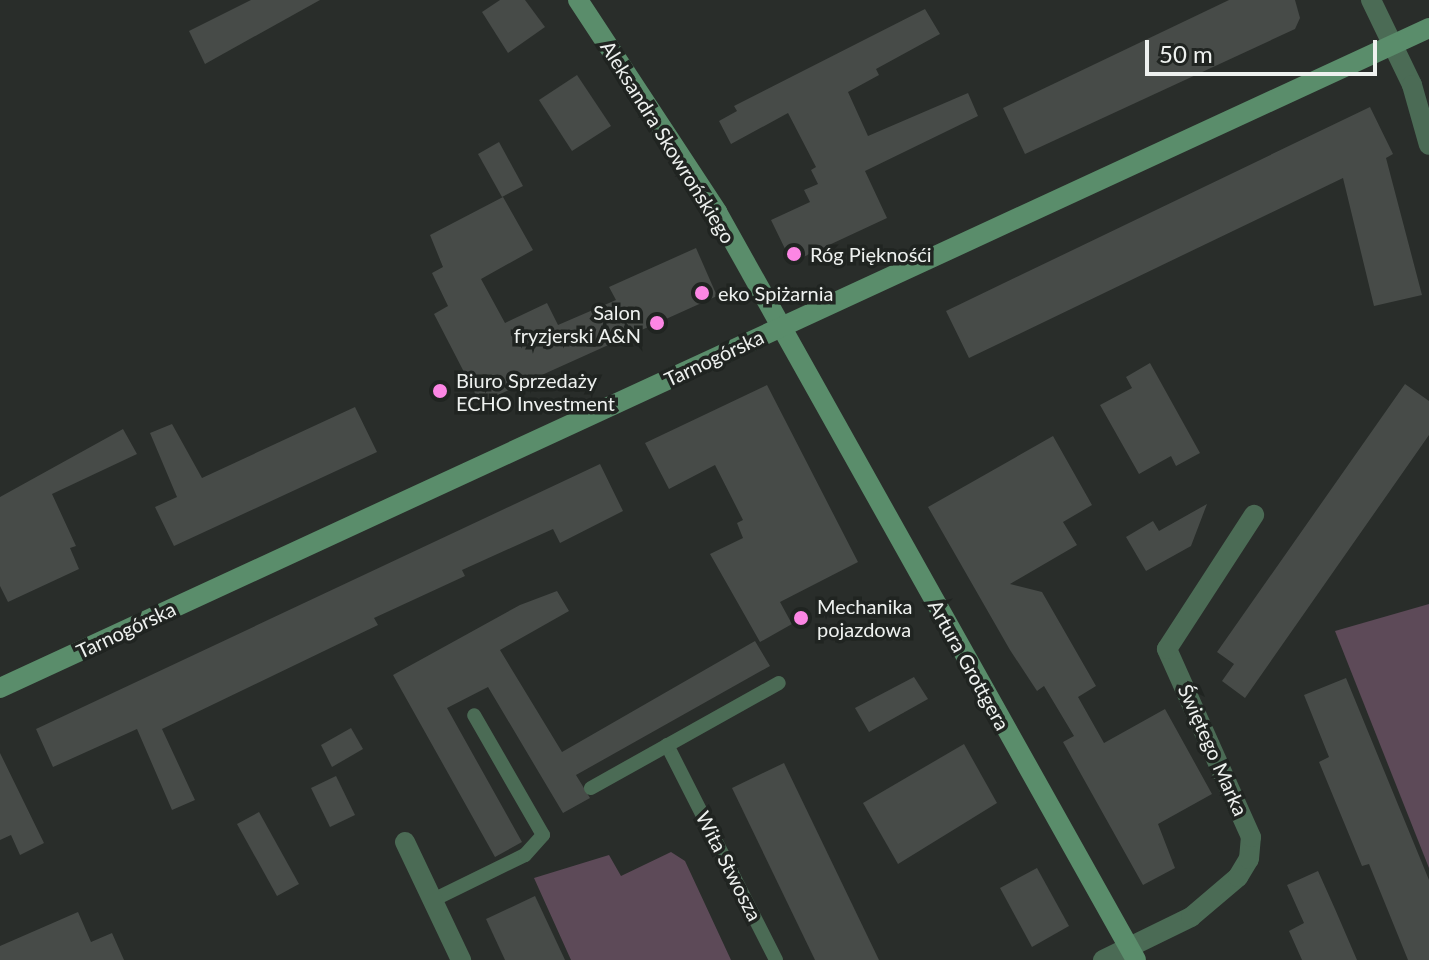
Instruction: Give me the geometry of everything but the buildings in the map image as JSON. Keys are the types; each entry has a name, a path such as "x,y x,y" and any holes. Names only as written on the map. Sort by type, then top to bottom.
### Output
{"main road":[{"name":"Aleksandra Skowrońskiego","path":"578,0 717,212 777,328"},
{"name":"Tarnogórska","path":"1,686 1429,28"},
{"name":"Artura Grottgera","path":"777,328 1132,953"}],"street":[{"path":"1371,0 1412,85 1429,145"},
{"name":"Świętego Marka","path":"1132,953 1191,917 1238,877 1249,859 1251,837 1167,649 1254,515"},
{"path":"405,842 461,960"},
{"path":"1103,960 1132,953"}],"lane":[{"path":"591,788 779,683"},
{"path":"433,900 525,855 543,835 474,715"},
{"name":"Wita Stwosza","path":"667,745 776,960"}],"shaded area":[{"path":"1429,604 1429,868 1335,631"},
{"path":"671,852 685,861 731,960 571,960 534,878 609,855 621,876"}],"place":[{"name":"Róg Pięknośći","path":"794,254"},
{"name":"eko Spiżarnia","path":"702,293"},
{"name":"Salon fryzjerski A&N","path":"657,323"},
{"name":"Biuro Sprzedaży ECHO Investment","path":"440,391"},
{"name":"Mechanika pojazdowa","path":"801,618"}]}
